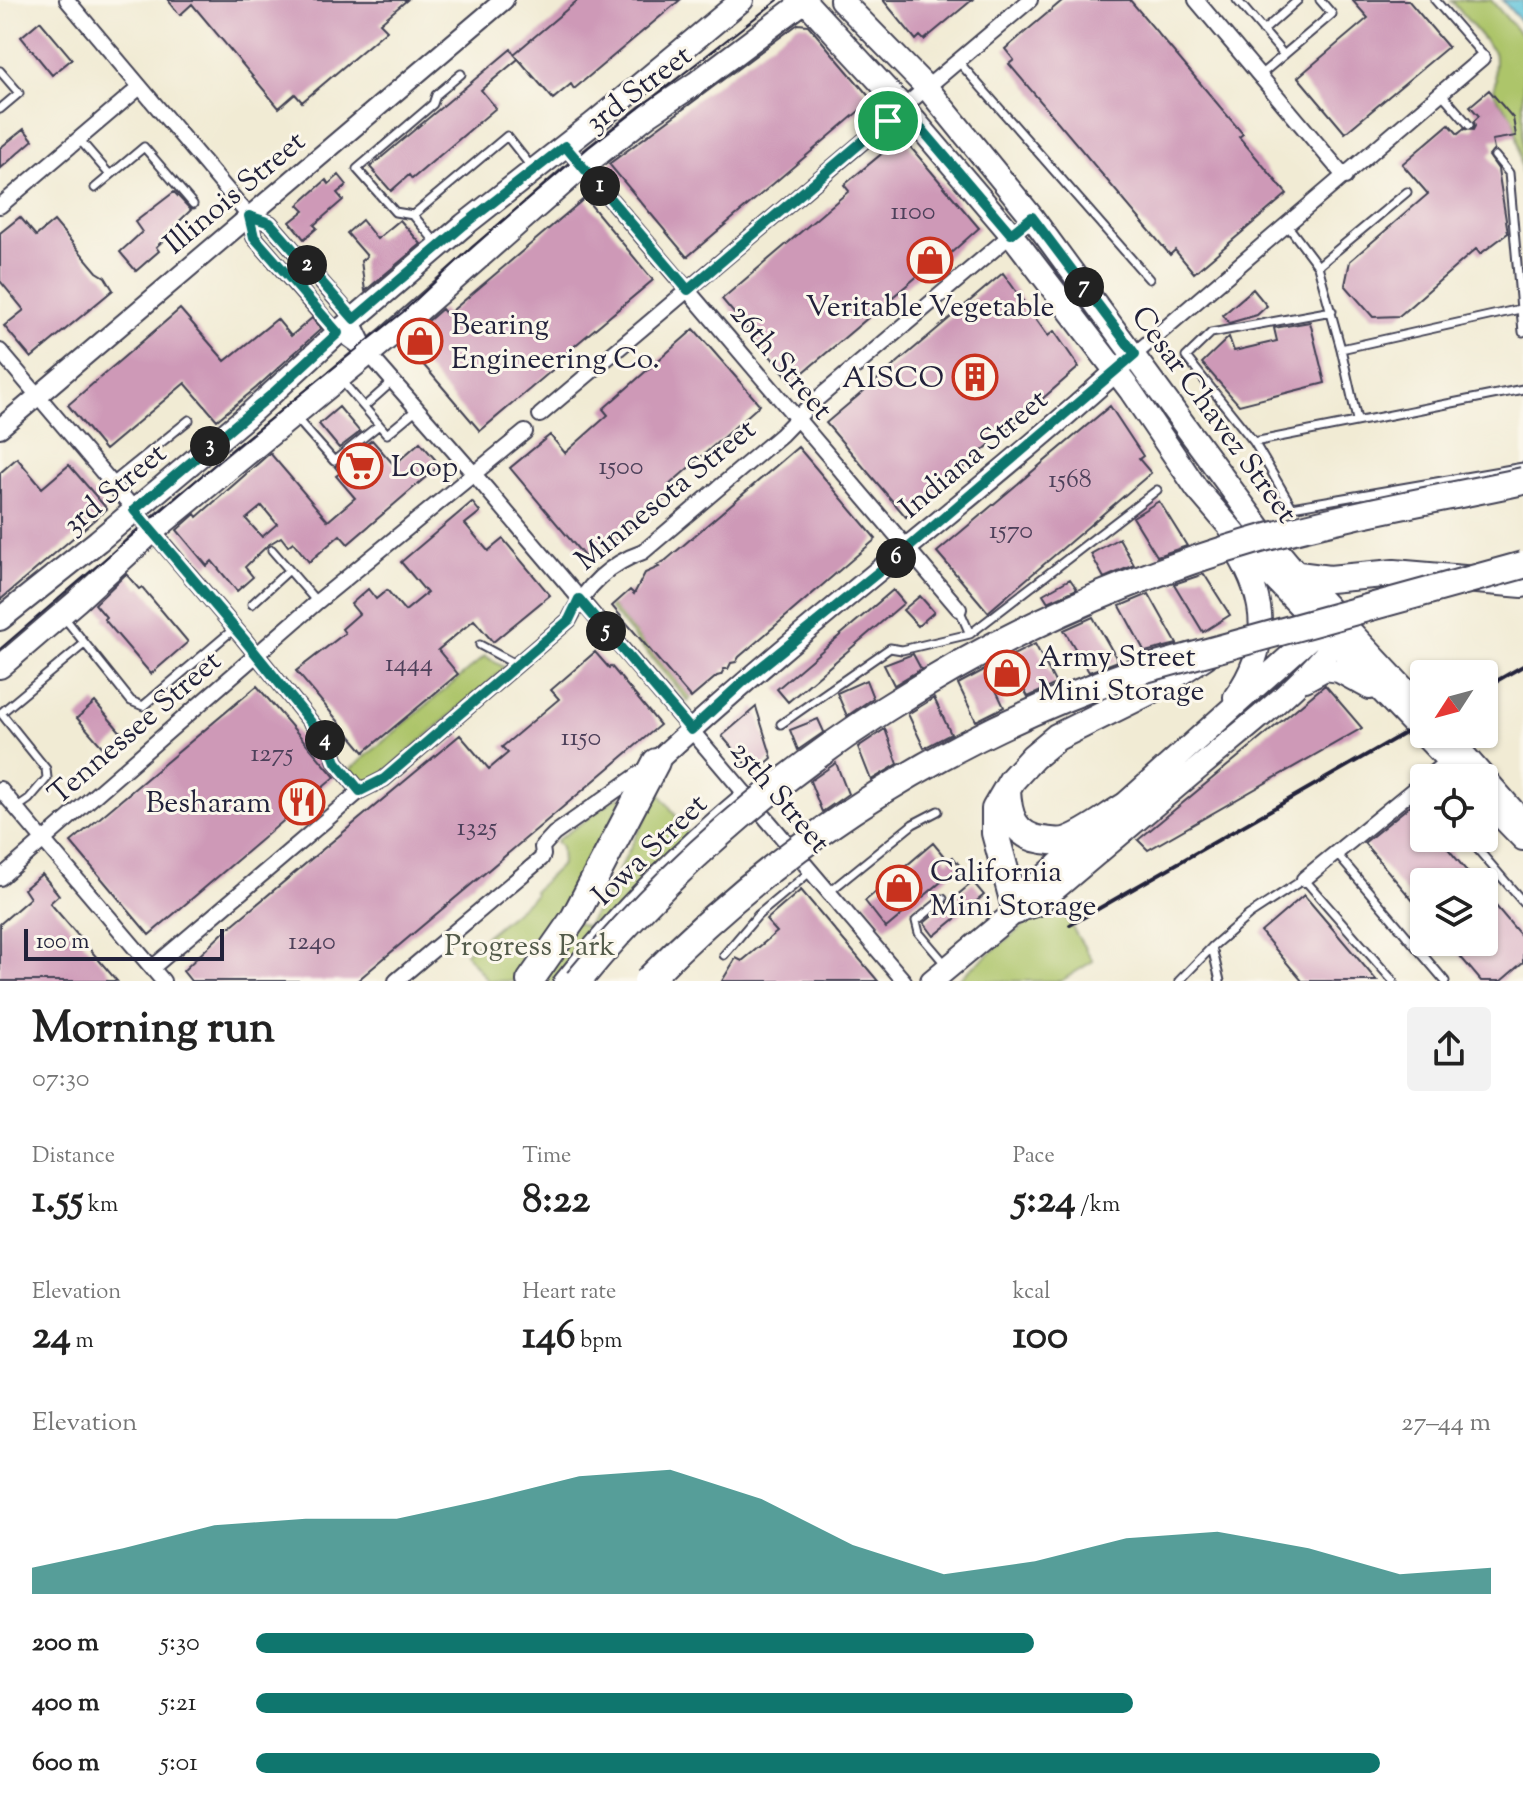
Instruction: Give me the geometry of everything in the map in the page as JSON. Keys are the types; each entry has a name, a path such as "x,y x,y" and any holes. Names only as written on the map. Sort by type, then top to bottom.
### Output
{"highway":[{"path":"578,981 665,886 748,810 839,739 938,676 991,647 1110,592 1257,540 1523,481"},
{"path":"647,981 701,927 769,869 829,824 907,775 972,740 1077,692 1215,649 1523,565"},
{"path":"1298,575 1329,579 1394,573 1523,584"},
{"path":"1333,631 1375,593 1417,575"},
{"path":"1016,911 995,833 995,809 1010,784 1033,757 1057,737 1150,691 1215,649"},
{"path":"530,981 574,918 656,762"},
{"path":"1010,784 1008,810 1013,822 1022,833 1033,839 1069,840 1124,807"}],"main road":[{"name":"3rd Street","path":"0,619 271,395 439,247 742,0"},
{"name":"3rd Street","path":"0,667 152,532 369,354 583,166 805,0"},
{"name":"Cesar Chavez Street","path":"805,0 903,107 1011,234 1116,372 1197,489 1273,578 1410,698"},
{"name":"Cesar Chavez Street","path":"841,0 927,88 1032,217 1268,539 1298,575 1333,631 1391,699 1410,714"},
{"name":"Indiana Street","path":"656,762 744,681 907,549 1135,354"},
{"path":"1197,489 1249,571 1259,601 1262,629 1255,662 1244,685 1218,722"},
{"path":"1287,692 1333,631"},
{"path":"940,974 1016,911 1026,893 1218,722 1333,631"},
{"path":"1016,911 1036,905 1287,692 1325,669 1339,671 1391,699"},
{"name":"Cesar Chavez Street","path":"1452,748 1523,822"},
{"path":"1498,813 1523,839"}],"street":[{"name":"Illinois Street","path":"0,428 504,0"},
{"path":"540,415 1030,0"},
{"path":"1196,0 1345,177"},
{"name":"25th Street","path":"68,1 249,216 254,237 346,326 369,354"},
{"name":"Indiana Street","path":"1135,354 1482,58"},
{"path":"0,206 140,87"},
{"name":"26th Street","path":"565,146 959,609"},
{"name":"25th Street","path":"249,216 270,223 369,354 904,981"},
{"name":"Minnesota Street","path":"152,968 360,791 384,779 569,620 579,599 592,584 620,560 643,552 1032,217"},
{"path":"0,351 235,628 330,746 336,762 360,791"},
{"name":"Tennessee Street","path":"0,878 317,602 525,432"},
{"path":"1439,764 1452,748"},
{"name":"Indiana Street","path":"396,981 541,859 542,847 554,834 656,762"},
{"path":"0,789 163,981"},
{"name":"Iowa Street","path":"561,981 645,884 745,793"},
{"path":"1304,879 1410,793"}],"lane":[{"path":"1237,0 1284,55"},
{"path":"1263,31 1298,0"},
{"path":"1259,76 1332,14 1320,0"},
{"path":"1435,0 1482,58"},
{"path":"958,61 1149,279"},
{"path":"0,71 19,93 0,109"},
{"path":"439,247 413,215 395,212 357,169 433,104 436,95 461,74"},
{"path":"1442,94 1469,125"},
{"path":"413,215 507,136 535,170"},
{"path":"79,139 110,175"},
{"path":"95,188 144,147 193,204"},
{"path":"1495,156 1509,173 1523,332"},
{"path":"1318,266 1407,192"},
{"path":"1288,226 1318,266 1332,311 1357,420"},
{"path":"1341,349 1520,309"},
{"path":"1332,311 1211,333 1186,357 1254,442 1292,507 1523,467"},
{"path":"339,378 387,434 417,409"},
{"path":"364,407 393,381"},
{"path":"1254,442 1523,389"},
{"path":"293,415 334,461 379,425"},
{"path":"111,483 189,420"},
{"path":"781,724 890,648 902,650 970,634 1157,490"},
{"path":"272,550 317,602"},
{"path":"252,604 289,570"},
{"path":"959,609 970,634"},
{"path":"61,615 131,701 143,706 235,628"},
{"path":"16,808 29,799 47,778 46,769 1,713 84,644"},
{"path":"480,645 517,665"},
{"path":"829,892 913,824 938,811"},
{"path":"1480,852 1523,902"},
{"path":"1336,853 1445,981"},
{"path":"724,955 758,915 811,871"},
{"path":"1179,981 1249,915 1304,879 1393,981"},
{"path":"940,974 916,921 943,899"},
{"path":"1212,947 1220,981"}],"green space":[{"path":"1451,0 1491,0 1523,37 1523,186 1514,122 1494,92 1494,52"},
{"path":"612,606 691,698 688,701 609,608"},
{"path":"485,656 505,668 379,777 368,781 353,779 347,772"},
{"name":"Progress Park","path":"659,792 692,839 555,981 488,981 465,953 535,895 534,891 562,864 561,848 556,841 619,796 622,799 564,918 586,926 604,899"},
{"path":"1055,900 1093,961 1061,981 956,981"}],"water":[{"path":"1502,0 1523,0 1523,24"}],"building":[{"path":"168,0 407,0 380,23 387,30 302,102 295,94 279,108 192,4 180,15"},
{"path":"578,0 680,0 574,89 571,84 553,99 514,54"},
{"path":"883,0 972,0 924,40 920,36 916,40"},
{"path":"1063,0 1130,0 1243,134 1239,137 1287,194 1194,273 1175,250 1170,255 1009,64 1014,60 1005,49"},
{"path":"1352,0 1408,0 1448,47 1345,133 1298,77 1368,18"},
{"path":"40,21 72,59 52,75 21,37"},
{"path":"798,24 808,25 872,100 687,257 609,164"},
{"path":"511,49 518,59 481,90 496,108 412,179 409,175 391,191 370,167"},
{"path":"1489,90 1513,118 1516,136 1492,140 1494,150 1489,156 1498,169 1508,233 1480,254 1476,249 1399,316 1373,317 1345,285 1350,261 1428,194 1402,164 1449,124 1458,134 1464,129 1473,130 1474,121 1479,116 1470,106"},
{"path":"24,129 33,140 0,169 0,148"},
{"path":"902,137 979,228 923,278 920,274 792,382 722,299 849,191 844,185"},
{"path":"339,175 347,185 337,193 343,200 314,225 317,228 304,239 290,222 304,211 298,205 326,180 329,184"},
{"path":"174,192 191,210 163,237 165,239 156,247 159,251 136,271 120,252 142,232 135,222"},
{"path":"585,198 653,280 553,364 556,367 480,431 404,342 442,309 447,315"},
{"path":"20,217 36,236 54,221 113,290 31,358 4,326 24,310 0,281 0,233"},
{"path":"362,220 377,239 400,220 421,244 365,291 361,261 367,256 347,233"},
{"path":"1003,273 1048,336 1054,331 1079,367 906,517 826,423"},
{"path":"1253,289 1267,306 1257,315 1229,323 1223,315"},
{"path":"180,309 225,361 277,319 291,336 312,318 321,329 217,420 185,383 105,450 68,405"},
{"path":"1310,322 1325,383 1239,405 1202,363 1229,337 1234,351 1277,341 1274,328"},
{"path":"694,329 760,405 669,485 674,490 589,562 510,468 550,435 565,453 608,415 603,409"},
{"path":"1110,406 1143,456 1139,459 1151,473 988,612 937,552"},
{"path":"339,407 360,432 339,448 319,424"},
{"path":"372,440 394,465 420,442 440,465 348,544 340,535 309,562 293,542 288,546 281,537 268,545 245,567 253,577 237,591 212,561 207,566 177,530 195,514 197,517 270,453 328,521 355,498 336,476 340,473 335,467","holes":["262,506 277,524 262,537 246,519"]},
{"path":"798,447 876,539 691,698 612,606 630,590 634,594 645,573 659,567 657,565"},
{"path":"17,458 42,488 69,465 107,509 0,600 0,473"},
{"path":"1159,501 1187,546 1157,556 1133,517"},
{"path":"472,502 480,512 465,524 488,551 503,539 550,595 493,642 474,620 438,650 458,674 364,752 296,671 345,633 342,629 359,614 351,604 368,589 376,599 387,590 405,611 427,593 401,562"},
{"path":"1119,538 1134,565 1104,578 1091,554"},
{"path":"126,574 139,589 142,587 188,642 151,674 95,604"},
{"path":"1204,574 1230,615 1203,632 1174,584"},
{"path":"1070,579 1077,589 1048,602 1043,594"},
{"path":"893,590 904,603 788,702 777,689"},
{"path":"1149,594 1177,644 1145,652 1120,606"},
{"path":"920,596 934,612 918,626 903,610"},
{"path":"1093,617 1118,661 1089,672 1064,630"},
{"path":"1035,644 1056,684 1028,697 1007,658"},
{"path":"595,652 609,668 611,666 660,725 357,981 191,981 183,971 226,930 460,735 489,769 508,753 502,747 559,699 551,690"},
{"path":"913,654 921,669 894,685 884,665"},
{"path":"986,669 1004,707 976,721 958,684"},
{"path":"866,680 873,698 847,716 837,693"},
{"path":"1325,685 1362,728 1148,850 1138,840"},
{"path":"257,686 335,777 149,935 71,842"},
{"path":"934,698 951,734 924,748 908,714"},
{"path":"95,702 123,735 105,750 77,718"},
{"path":"756,707 772,758 754,774 722,736"},
{"path":"818,719 824,732 798,750 790,730"},
{"path":"885,729 898,764 871,780 858,747"},
{"path":"836,763 848,794 822,812 810,781"},
{"path":"1410,806 1410,852 1451,852 1464,868 1410,868 1410,897 1364,843"},
{"path":"933,843 948,861 953,857 960,866 886,928 865,901"},
{"path":"42,874 59,895 50,903 117,981 0,981 0,924 30,898 24,889"},
{"path":"973,882 984,895 934,936 924,923"},
{"path":"801,890 878,981 722,981 736,958 742,961 777,932 766,920"},
{"path":"1304,895 1377,981 1302,981 1261,932"},
{"path":"1498,909 1523,938 1523,962 1501,981 1481,981 1460,956 1498,956"}],"tram line":[{"path":"0,649 235,447 403,312 472,247 589,147 778,0"}],"railway":[{"path":"1498,680 1523,666"},
{"path":"1070,925 1410,730"}],"place":[{"name":"Veritable Vegetable","path":"930,260"},
{"name":"Bearing Engineering Co.","path":"420,341"},
{"name":"AISCO","path":"975,377"},
{"name":"Loop","path":"360,466"},
{"name":"Army Street Mini Storage","path":"1007,673"},
{"name":"Besharam","path":"302,802"},
{"name":"California Mini Storage","path":"899,888"}],"route":[{"path":"903,107 1011,234 1032,217 1135,354 907,549 744,681 691,730 579,599 569,620 384,779 360,791 336,762 330,746 134,510 271,395 338,333 254,237 249,216 270,223 354,319 464,225 565,146 688,290 888,121 903,107"}]}
